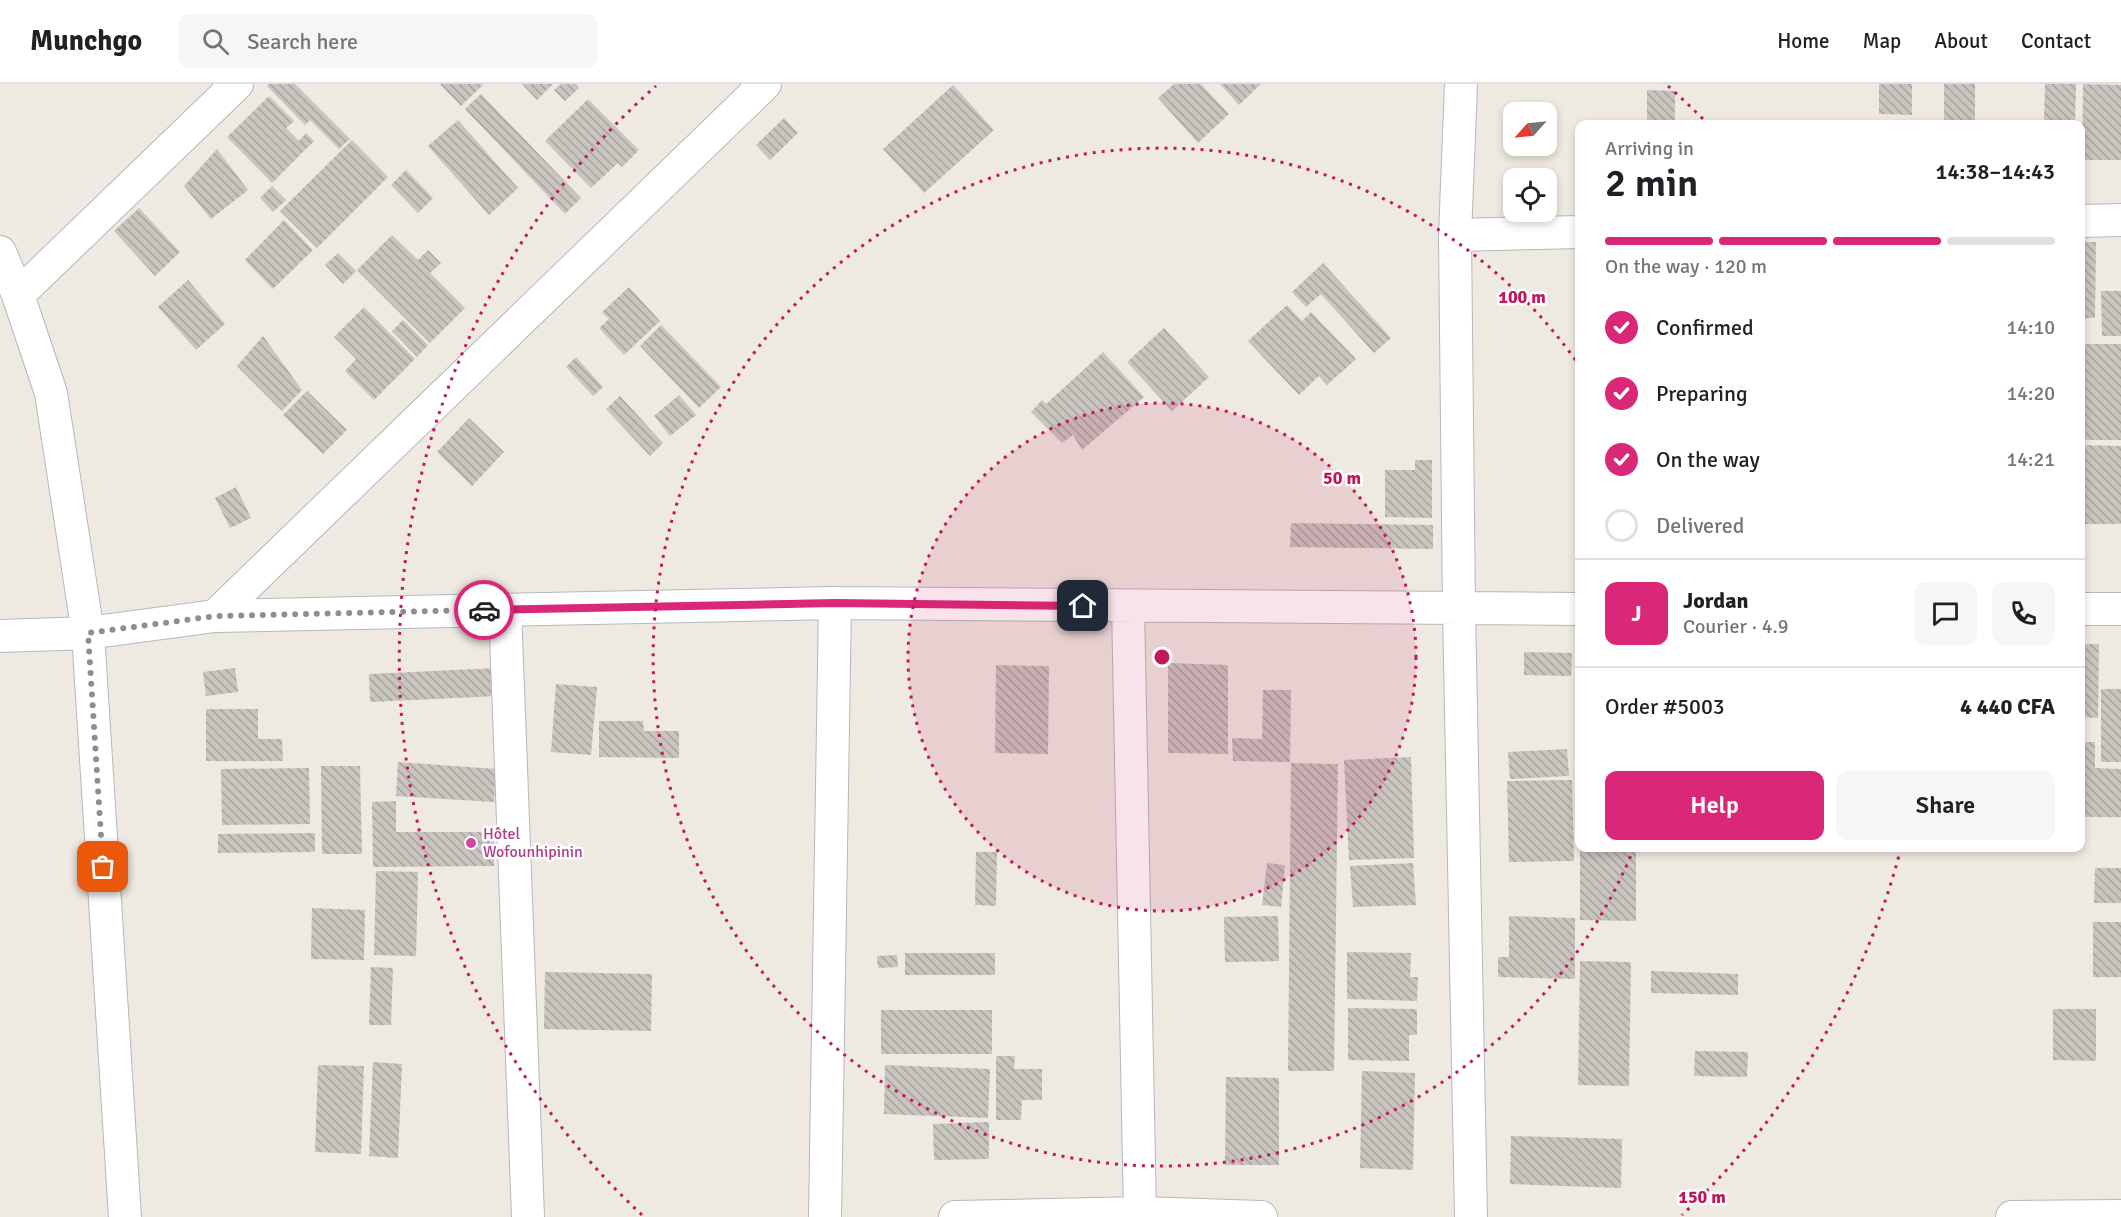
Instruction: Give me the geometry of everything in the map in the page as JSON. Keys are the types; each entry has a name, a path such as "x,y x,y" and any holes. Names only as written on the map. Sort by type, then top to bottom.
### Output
{"street":[{"path":"18,295 237,84"},
{"path":"216,616 765,84"},
{"path":"1461,84 1455,235 1459,609 1471,1217"},
{"path":"2085,221 2121,220"},
{"path":"1455,235 1575,232"},
{"path":"0,252 18,295 51,393 88,633 125,1217"},
{"path":"0,636 88,633 216,616 835,603 1575,609"},
{"path":"825,1217 835,603"},
{"path":"1128,606 1140,1213"},
{"path":"505,609 528,1217"},
{"path":"2085,609 2121,609"},
{"path":"955,1217 1140,1213 1261,1217"},
{"path":"2012,1217 2121,1216"}],"building":[{"path":"269,84 295,84 350,139 339,149 310,120 305,125 267,86"},
{"path":"440,84 484,84 461,106"},
{"path":"522,84 553,84 537,100"},
{"path":"561,84 576,84 579,88 565,101 554,90"},
{"path":"1174,84 1201,84 1229,114 1198,143 1158,98"},
{"path":"1220,84 1261,84 1239,105"},
{"path":"1879,84 1912,84 1912,115 1879,114"},
{"path":"1944,84 1975,84 1975,120 1944,120"},
{"path":"2045,84 2076,84 2075,120 2044,120"},
{"path":"2083,84 2121,85 2121,160 2085,160 2085,120 2083,120"},
{"path":"953,85 994,130 924,193 883,149"},
{"path":"1647,90 1675,91 1675,120 1647,120"},
{"path":"481,94 581,198 565,214 465,109"},
{"path":"269,96 294,121 286,128 299,141 306,133 314,141 272,183 227,137"},
{"path":"588,99 639,150 622,167 618,163 591,188 545,141"},
{"path":"784,118 798,133 770,160 756,145"},
{"path":"458,120 518,188 489,215 428,146"},
{"path":"352,140 388,177 317,248 280,211"},
{"path":"217,149 248,190 211,219 184,186"},
{"path":"406,170 433,198 418,213 391,185"},
{"path":"272,186 286,200 273,212 260,198"},
{"path":"139,208 180,252 155,276 114,231"},
{"path":"284,220 313,250 273,289 245,260"},
{"path":"392,235 418,260 428,250 441,263 430,273 465,308 430,343 357,270"},
{"path":"2085,242 2096,242 2095,318 2085,318"},
{"path":"338,253 356,271 343,284 325,265"},
{"path":"1323,263 1391,338 1374,353 1321,294 1306,307 1292,292"},
{"path":"188,280 225,324 196,350 158,307"},
{"path":"629,287 660,321 624,355 599,328 609,319 602,312"},
{"path":"2101,291 2121,291 2121,336 2102,336"},
{"path":"1287,305 1302,321 1311,312 1356,359 1327,385 1319,376 1299,395 1248,341"},
{"path":"364,307 415,359 374,400 345,371 356,359 334,337"},
{"path":"403,320 428,345 417,357 392,331"},
{"path":"661,325 721,387 699,408 640,346"},
{"path":"1164,328 1209,377 1172,411 1127,362"},
{"path":"263,336 302,390 282,411 237,366"},
{"path":"2085,344 2121,344 2121,440 2085,440"},
{"path":"1103,352 1144,397 1082,450 1073,435 1062,443 1031,412 1042,400 1046,404"},
{"path":"576,357 603,387 593,396 566,367"},
{"path":"307,391 347,430 323,454 283,415"},
{"path":"679,395 696,415 670,436 654,416"},
{"path":"620,396 663,443 650,456 606,409"},
{"path":"469,418 504,452 472,486 437,452"},
{"path":"2085,445 2121,446 2121,524 2085,524"},
{"path":"1415,460 1432,460 1432,518 1385,517 1385,470 1415,470"},
{"path":"236,487 251,518 230,528 215,498"},
{"path":"1291,523 1433,525 1433,549 1290,547"},
{"path":"2085,644 2099,644 2098,718 2085,717"},
{"path":"1524,652 1572,653 1571,676 1524,675"},
{"path":"1168,663 1228,665 1228,754 1168,753"},
{"path":"996,665 1049,666 1048,754 995,753"},
{"path":"235,668 238,692 206,696 203,672"},
{"path":"497,668 498,696 370,702 369,674"},
{"path":"556,684 597,687 591,755 551,752"},
{"path":"2101,689 2121,689 2121,762 2101,762"},
{"path":"1263,690 1291,690 1290,762 1233,761 1232,738 1262,739"},
{"path":"206,709 258,709 258,739 282,739 283,761 206,761"},
{"path":"599,721 643,721 644,731 679,731 679,758 599,757"},
{"path":"2085,742 2095,742 2095,768 2121,769 2121,817 2085,817"},
{"path":"1567,749 1569,776 1510,779 1508,752"},
{"path":"1411,757 1414,858 1349,860 1344,760"},
{"path":"398,762 496,769 494,802 396,796"},
{"path":"1291,763 1338,764 1334,1071 1288,1071"},
{"path":"321,766 360,766 362,854 322,854"},
{"path":"309,768 310,824 222,825 221,769"},
{"path":"1572,780 1574,861 1509,862 1507,781"},
{"path":"396,801 396,832 494,832 494,866 373,867 372,802"},
{"path":"315,833 315,852 218,853 218,834"},
{"path":"976,852 997,852 996,906 975,905"},
{"path":"1580,852 1636,852 1636,921 1580,920"},
{"path":"1267,863 1285,865 1281,907 1262,905"},
{"path":"1413,863 1416,905 1353,907 1350,866"},
{"path":"2095,868 2121,868 2121,903 2094,903"},
{"path":"376,871 418,872 416,956 374,955"},
{"path":"312,908 365,910 364,960 311,959"},
{"path":"1278,916 1279,961 1225,962 1224,917"},
{"path":"1509,916 1575,918 1575,979 1498,977 1498,957 1509,957"},
{"path":"2093,922 2121,922 2121,977 2093,977"},
{"path":"1347,952 1411,953 1410,977 1418,977 1417,1001 1347,999"},
{"path":"905,953 995,953 995,975 905,975"},
{"path":"897,955 898,967 878,968 877,956"},
{"path":"1580,961 1631,962 1629,1086 1578,1085"},
{"path":"371,967 393,968 391,1025 369,1025"},
{"path":"1651,971 1738,974 1738,995 1651,993"},
{"path":"545,972 652,974 651,1031 544,1029"},
{"path":"1348,1008 1417,1009 1417,1035 1409,1035 1409,1061 1348,1060"},
{"path":"2053,1009 2096,1009 2096,1061 2053,1060"},
{"path":"881,1010 992,1010 992,1054 881,1054"},
{"path":"1695,1051 1748,1052 1747,1077 1694,1076"},
{"path":"996,1056 1015,1056 1014,1069 1042,1069 1042,1100 1022,1100 1021,1120 996,1120"},
{"path":"373,1062 402,1064 398,1158 369,1156"},
{"path":"318,1065 364,1066 361,1154 315,1152"},
{"path":"885,1065 990,1069 988,1118 884,1114"},
{"path":"1362,1071 1415,1073 1413,1170 1360,1168"},
{"path":"1226,1077 1279,1078 1279,1165 1225,1165"},
{"path":"989,1122 989,1159 934,1160 933,1124"},
{"path":"1511,1136 1622,1139 1621,1188 1510,1184"}],"way so far":[{"path":"103,867 88,633 216,616 484,610"}],"place":[{"name":"Hôtel Wofounhipinin","path":"471,843"}],"route":[{"path":"484,610 835,603 1083,606"}]}
